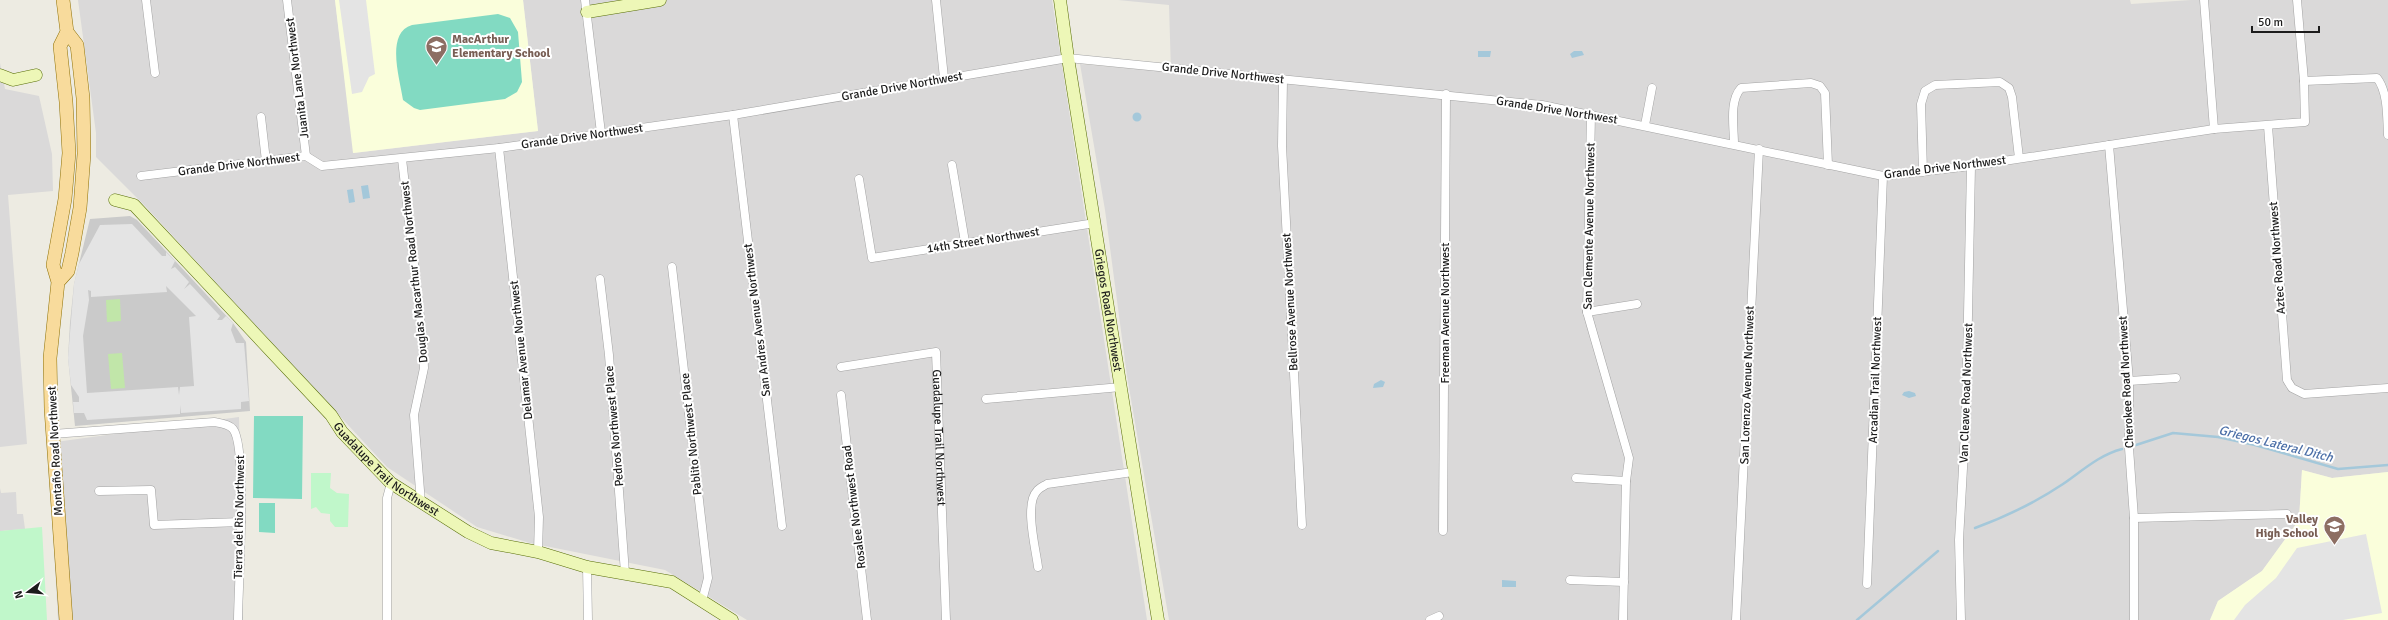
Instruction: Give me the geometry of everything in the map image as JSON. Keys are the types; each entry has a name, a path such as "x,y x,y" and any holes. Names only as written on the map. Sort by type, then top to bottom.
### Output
{"main road":[{"name":"Montaño Road Northwest","path":"63,0 68,32 77,45 83,98 84,154 80,208 68,271 58,282 50,358 53,434 66,620"}],"street":[{"path":"146,0 155,72"},
{"name":"Juanita Lane Northwest","path":"288,0 306,156"},
{"path":"601,133 586,6 660,0"},
{"path":"936,0 944,78"},
{"name":"Griegos Road Northwest","path":"1060,0 1133,472 1158,620"},
{"path":"2204,0 2214,129"},
{"path":"2297,0 2304,81 2376,78 2382,84 2385,94 2388,135"},
{"name":"Grande Drive Northwest","path":"141,176 306,156 322,166 499,148 733,115 1068,58 1446,94 1542,105 1645,125 1883,176 1971,166 2214,129 2305,122 2304,81"},
{"path":"0,75 13,80 36,75"},
{"name":"Bellrose Avenue Northwest","path":"1283,78 1282,146 1302,525"},
{"path":"1923,172 1921,104 1925,91 1935,85 2000,82 2009,88 2012,97 2019,158"},
{"path":"1734,144 1734,100 1736,93 1741,88 1811,83 1820,86 1825,93 1828,165"},
{"path":"1645,125 1652,88"},
{"name":"Freeman Avenue Northwest","path":"1443,531 1446,94"},
{"name":"San Clemente Avenue Northwest","path":"1591,114 1587,312 1629,458 1626,481 1623,620"},
{"name":"San Andres Avenue Northwest","path":"733,115 782,526"},
{"path":"261,117 266,161"},
{"name":"Aztec Road Northwest","path":"2268,126 2287,380 2292,388 2304,394 2388,388"},
{"name":"Cherokee Road Northwest","path":"2109,145 2129,381 2129,448 2134,518 2134,620"},
{"name":"Delamar Avenue Northwest","path":"499,148 539,517 538,552"},
{"name":"San Lorenzo Avenue Northwest","path":"1736,620 1760,149"},
{"name":"Douglas Macarthur Road Northwest","path":"402,159 423,343 424,368 414,421 421,503"},
{"path":"952,165 965,242"},
{"name":"Van Cleave Road Northwest","path":"1961,620 1959,540 1966,414 1971,166"},
{"name":"Arcadian Trail Northwest","path":"1866,584 1883,176"},
{"name":"14th Street Northwest","path":"859,179 872,258 965,242 1095,223"},
{"name":"Guadalupe Trail Northwest","path":"115,200 134,206 332,415 342,432 391,483 468,532 491,542 538,552 587,567 672,582 732,620"},
{"name":"Pablito Northwest Place","path":"672,267 708,578 702,601"},
{"name":"Pedros Northwest Place","path":"600,279 609,355 625,574"},
{"path":"1587,312 1637,304"},
{"name":"Guadalupe Trail Northwest","path":"841,367 936,352 946,620"},
{"path":"2129,381 2176,378"},
{"path":"986,399 1121,387"},
{"name":"Rosalee Northwest Road","path":"841,395 867,620"},
{"name":"Tierra del Rio Northwest","path":"53,434 214,422 224,423 233,429 240,449 241,522 238,620"},
{"path":"1038,566 1031,515 1031,501 1036,491 1047,484 1133,472"},
{"path":"1576,478 1626,481"},
{"path":"386,620 386,511 387,498 391,483"},
{"path":"99,491 151,490 154,525 241,522"},
{"path":"2134,518 2287,514"},
{"path":"587,567 588,620"},
{"path":"1570,580 1624,582"},
{"path":"1430,620 1439,616"}],"shaded area":[{"path":"78,0 335,0 354,153 538,131 523,0 1052,0 1147,620 747,620 665,570 530,543 477,527 387,467 146,207 96,157 96,133"},
{"name":"MacArthur Elementary School","path":"335,0 523,0 538,131 353,153"},
{"path":"339,0 366,0 375,74 369,77 362,92 352,94"},
{"path":"1118,0 2130,0 2131,4 2191,0 2388,0 2388,472 2332,478 2302,470 2299,520 2262,571 2218,601 2210,620 1169,620 1127,376 1105,210 1080,64 1171,72 1169,5"},
{"path":"0,63 5,89 39,96 52,154 53,191 8,195 27,444 0,447"},
{"path":"130,216 137,220 233,323 246,342 250,411 75,426 68,358 70,323 74,284 90,219"},
{"path":"132,224 162,256 166,256 166,252 175,261 171,269 175,267 189,282 184,289 190,284 220,316 217,320 222,320 226,316 233,323 231,330 236,343 244,343 249,401 241,402 241,409 181,413 180,405 180,414 87,420 84,413 74,413 73,402 79,402 79,397 71,385 68,358 74,284 79,264 100,225","holes":["166,286 196,316 189,317 194,386 180,387 179,395 178,387 87,393 83,336 89,300 88,290 91,291 91,297 167,292"]},
{"path":"239,417 243,620 58,620 48,443"},
{"name":"Valley High School","path":"2302,470 2332,478 2388,472 2388,620 2210,620 2218,601 2262,571 2299,520"},
{"path":"0,488 1,493 16,492 17,514 23,514 25,529 0,531"},
{"path":"2366,534 2382,613 2343,620 2234,620 2245,605 2276,578 2297,548"}],"green space":[{"path":"498,14 510,18 518,32 522,82 517,92 505,99 420,110 414,108 403,100 397,69 396,47 399,37 404,30 412,25"},
{"path":"120,299 121,321 107,322 106,300"},
{"path":"122,353 125,388 111,389 108,354"},
{"path":"254,416 303,416 302,499 253,498"},
{"path":"311,473 331,473 330,488 337,493 349,494 348,527 335,527 330,521 330,514 321,513 316,507 311,509"},
{"path":"259,503 275,503 275,533 259,532"},
{"path":"42,527 47,620 0,620 0,531"}],"water":[{"path":"1478,51 1491,51 1490,57 1478,57"},
{"path":"1574,51 1582,51 1584,55 1572,58 1570,54"},
{"path":"1137,112 1142,117 1137,122 1132,117"},
{"path":"368,185 370,198 363,199 361,186"},
{"path":"353,189 355,202 349,203 347,190"},
{"path":"1381,380 1385,382 1383,387 1373,388 1374,384"},
{"path":"1909,391 1915,393 1916,396 1909,398 1902,395 1904,392"},
{"path":"1502,580 1516,581 1516,587 1502,587"}],"waterway":[{"name":"Griegos Lateral Ditch","path":"2136,445 2173,433 2218,437 2255,445 2338,469 2388,465"},
{"name":"Griegos Lateral Ditch","path":"1975,528 2031,503 2053,491 2098,459 2122,449"},
{"name":"Griegos Lateral Ditch","path":"1857,620 1938,551"}],"place":[{"name":"MacArthur Elementary School","path":"437,66"},
{"name":"Valley High School","path":"2334,546"}]}
